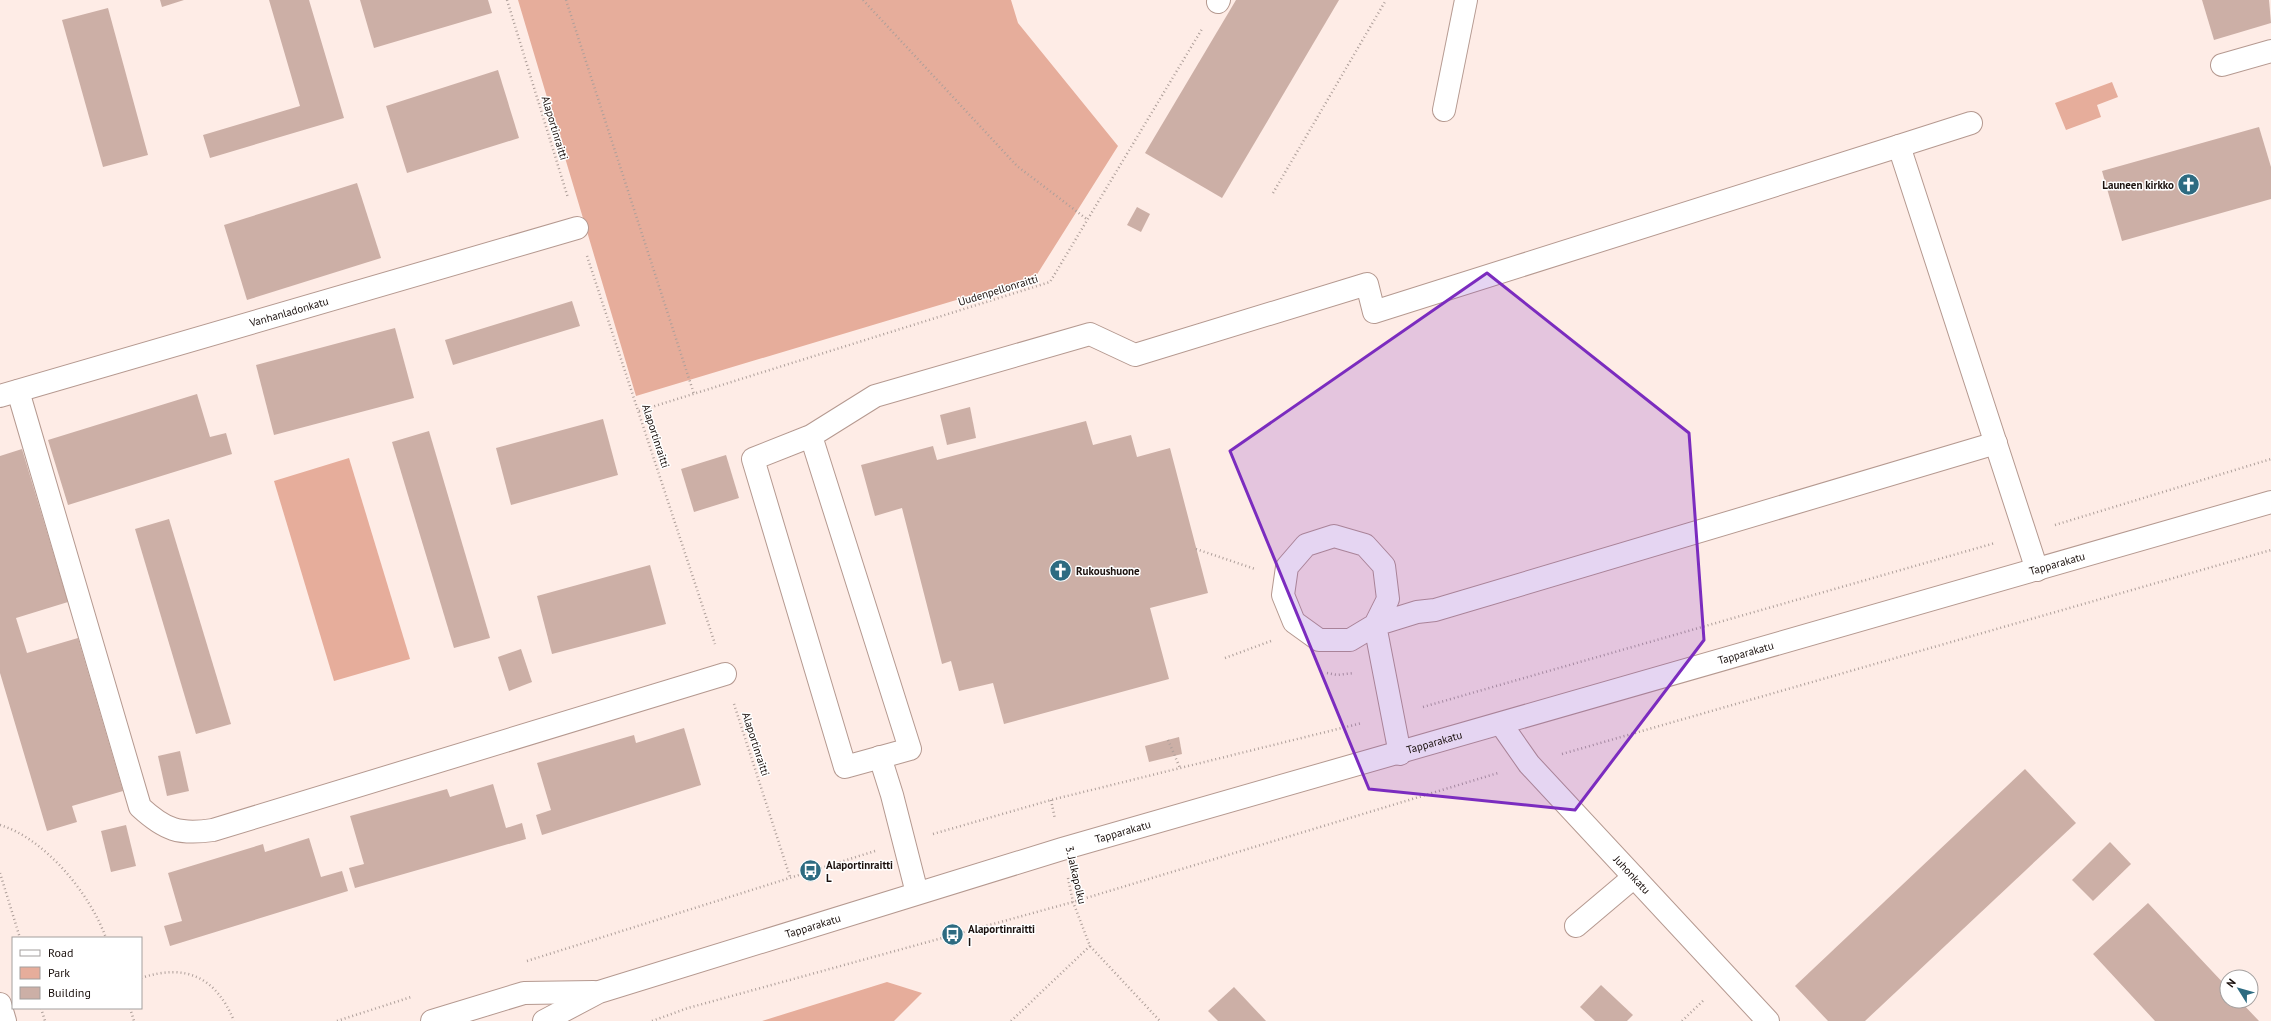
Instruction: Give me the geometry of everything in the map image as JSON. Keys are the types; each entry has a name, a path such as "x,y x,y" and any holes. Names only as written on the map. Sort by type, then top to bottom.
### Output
{"main road":[{"path":"1444,110 1466,0"},
{"path":"2222,65 2271,51"},
{"path":"811,436 910,749 846,768 753,459 811,436 875,396 1090,334 1135,355 1367,284 1374,312 1971,124"},
{"path":"1899,146 2037,570"},
{"name":"Vanhanladonkatu","path":"9,393 577,228"},
{"path":"9,393 140,807 156,821 173,830 190,833 213,830 725,674"},
{"path":"1400,754 1375,625 1388,599 1384,566 1365,544 1334,536 1306,545 1287,567 1283,595 1294,622 1319,640 1350,640 1375,625 1417,612 1436,610 1996,443"},
{"name":"Tapparakatu","path":"544,1021 600,992 1062,849 1400,754 2271,502"},
{"name":"Juhonkatu","path":"1501,724 1529,764 1768,1021"},
{"path":"880,757 917,893"},
{"path":"1576,926 1634,877"},
{"name":"Tapparakatu","path":"432,1021 524,993 600,992"},
{"path":"0,1004 5,1021"}],"path":[{"name":"Alaportinraitti","path":"507,0 577,228 639,411 790,877"},
{"path":"566,0 694,394"},
{"path":"863,0 1017,166 1088,220"},
{"path":"1273,193 1386,0"},
{"name":"Uudenpellonraitti","path":"639,411 1050,282 1218,1"},
{"path":"526,961 904,842 1051,800 1392,715 2025,534 2271,459"},
{"path":"1196,549 1255,569"},
{"path":"652,1021 688,1008 1072,902 1529,764 2271,550"},
{"path":"1255,575 1255,569 1259,562"},
{"path":"1268,635 1277,646"},
{"path":"1225,658 1272,641"},
{"path":"1322,671 1337,675 1358,673"},
{"path":"1168,740 1180,768"},
{"name":"3. Jalkapolku","path":"1051,800 1072,902 1090,946 1160,1021"},
{"path":"0,825 47,853 67,872 99,919 106,937"},
{"path":"0,873 20,937"},
{"path":"1012,1021 1090,946"},
{"path":"142,978 171,971 202,980 215,990 227,1004 234,1021"},
{"path":"337,1021 412,997"},
{"path":"41,1009 45,1021"},
{"path":"130,1009 134,1021"}],"highlighted area":[{"path":"1487,273 1689,433 1704,640 1575,810 1369,789 1230,451"}],"green space":[{"path":"518,0 1011,0 1018,23 1118,146 1036,276 636,396"},
{"path":"2112,82 2118,97 2097,105 2101,117 2066,130 2055,103"},
{"path":"349,458 410,659 334,681 274,481"},
{"path":"887,982 922,993 894,1021 762,1021"}],"building":[{"path":"160,0 184,0 162,7"},
{"path":"269,0 309,0 344,118 210,158 203,135 300,106"},
{"path":"360,0 488,0 492,13 374,48"},
{"path":"1236,0 1339,0 1222,198 1145,153"},
{"path":"2202,0 2269,0 2271,23 2214,40"},
{"path":"108,8 148,155 103,167 62,20"},
{"path":"498,70 519,138 407,173 386,106"},
{"name":"Launeen kirkko","path":"2259,127 2271,167 2271,199 2122,241 2102,171"},
{"path":"357,183 381,258 247,300 224,225"},
{"path":"1137,207 1150,214 1141,232 1127,225"},
{"path":"572,301 580,326 453,365 445,340"},
{"path":"395,328 414,398 274,435 256,365"},
{"path":"197,394 210,437 226,433 232,454 68,505 48,440"},
{"path":"970,407 976,438 947,445 940,415"},
{"path":"603,419 618,475 511,505 496,448"},
{"name":"Rukoushuone","path":"1086,421 1093,445 1131,435 1137,457 1170,448 1208,593 1150,608 1169,679 1004,724 993,683 959,691 951,661 942,664 902,508 875,516 861,465 933,446 937,460"},
{"path":"429,431 490,638 454,648 392,442"},
{"path":"22,449 68,602 16,618 27,653 78,638 123,791 72,806 77,822 47,831 0,673 0,456"},
{"path":"726,455 739,498 694,512 681,469"},
{"path":"169,519 231,724 196,734 135,529"},
{"path":"650,565 666,624 552,654 537,596"},
{"path":"521,649 532,682 509,691 498,657"},
{"path":"684,728 701,785 542,835 536,815 551,810 537,763 634,735 636,743"},
{"path":"1179,737 1182,754 1149,762 1145,746"},
{"path":"180,751 189,791 167,796 158,756"},
{"path":"2025,769 2076,823 1865,1021 1828,1021 1795,986"},
{"path":"493,784 506,828 522,823 526,839 355,888 349,868 364,864 350,816 447,789 450,797"},
{"path":"126,825 136,866 111,872 101,831"},
{"path":"309,838 321,877 342,871 348,891 170,946 164,926 182,921 168,873 263,844 265,852"},
{"path":"2110,842 2131,864 2093,901 2072,880"},
{"path":"2148,903 2219,978 2219,1009 2248,1009 2259,1021 2155,1021 2093,954"},
{"path":"1601,985 1633,1015 1627,1021 1595,1021 1580,1007"},
{"path":"1234,987 1266,1021 1218,1021 1208,1011"}],"place":[{"name":"Launeen kirkko","path":"2189,185"},
{"name":"Rukoushuone","path":"1060,571"},
{"name":"Alaportinraitti L","path":"810,871"},
{"name":"Alaportinraitti I","path":"952,935"}]}
